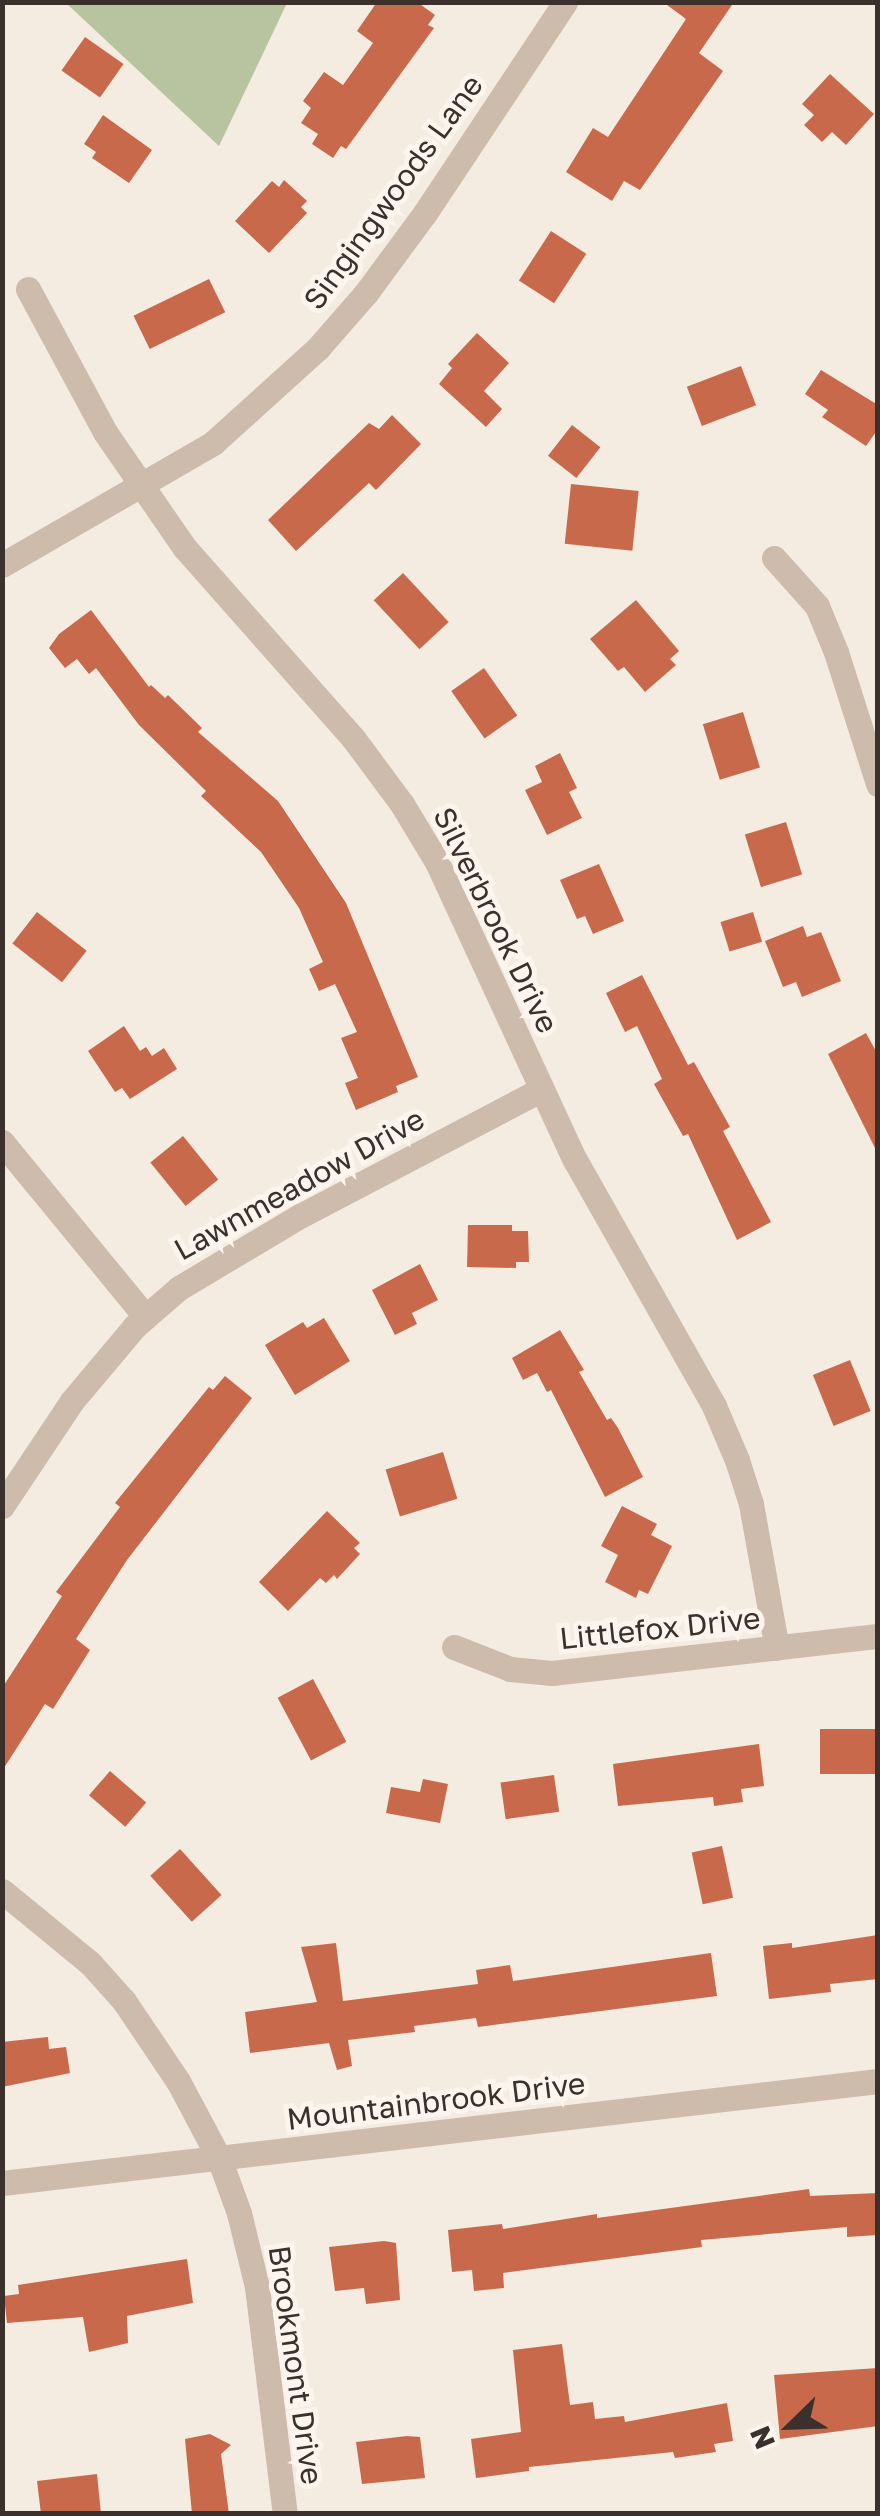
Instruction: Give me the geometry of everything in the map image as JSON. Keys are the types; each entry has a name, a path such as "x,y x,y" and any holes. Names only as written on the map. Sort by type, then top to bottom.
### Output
{"street":[{"name":"Singingwoods Lane","path":"2,565 142,485 239,422 318,348 366,293 566,2"},
{"name":"Silverbrook Drive","path":"28,289 105,432 184,548 353,738 402,804 437,862 575,1160 714,1406 750,1504 777,1648"},
{"path":"774,558 817,606 836,652 878,784"},
{"name":"Lawnmeadow Drive","path":"2,1506 72,1401 146,1316 178,1288 242,1247 542,1088"},
{"path":"2,1142 146,1316"},
{"name":"Littlefox Drive","path":"454,1648 510,1669 552,1673 878,1636"},
{"name":"Brookmont Drive","path":"2,1890 90,1963 124,2002 178,2082 220,2158 257,2287 285,2514"},
{"name":"Mountainbrook Drive","path":"2,2183 878,2081"}],"green space":[{"path":"66,3 287,3 219,146"}],"building":[{"path":"377,2 417,2 435,15 428,25 434,28 346,149 341,146 333,158 312,144 318,134 301,123 311,108 303,101 324,72 343,85 373,43 357,31"},
{"path":"663,2 734,2 699,53 723,71 640,190 624,181 612,201 566,172 593,128 608,137 686,19"},
{"path":"85,37 124,64 100,98 61,71"},
{"path":"830,74 874,114 846,145 832,132 822,142 804,125 814,115 802,104"},
{"path":"103,115 152,150 129,183 92,158 96,152 84,144"},
{"path":"284,180 307,201 301,207 307,213 269,253 235,221 272,181 279,187"},
{"path":"551,231 586,254 554,303 519,280"},
{"path":"209,279 225,312 150,349 134,316"},
{"path":"477,333 509,363 484,391 502,409 486,427 439,384 452,368 448,364"},
{"path":"741,366 756,405 702,426 687,387"},
{"path":"821,370 878,405 878,429 866,446 822,417 828,410 805,394"},
{"path":"392,415 421,444 376,490 369,483 296,551 268,520 369,423 379,429"},
{"path":"572,425 600,447 576,478 548,456"},
{"path":"571,484 639,491 632,551 565,544"},
{"path":"403,573 449,622 419,649 374,600"},
{"path":"636,600 679,651 670,659 676,665 645,692 624,667 618,671 590,639"},
{"path":"91,610 149,687 165,698 168,695 202,728 198,732 278,801 346,903 418,1077 396,1086 398,1092 356,1110 345,1083 358,1078 341,1038 357,1032 335,984 319,991 309,969 323,962 299,908 261,852 201,796 206,791 139,725 96,668 89,674 77,659 65,668 49,648 59,634"},
{"path":"484,668 517,716 485,738 451,691"},
{"path":"743,712 760,767 720,780 703,724"},
{"path":"560,753 577,788 569,792 582,818 547,835 525,790 542,782 535,766"},
{"path":"786,822 802,875 761,887 745,835"},
{"path":"599,864 624,921 593,934 585,916 577,919 560,880"},
{"path":"37,912 87,951 62,982 12,944"},
{"path":"753,912 762,942 730,952 720,922"},
{"path":"803,926 807,937 821,932 841,981 802,997 796,982 783,987 765,941"},
{"path":"642,975 688,1065 694,1062 730,1127 723,1131 771,1222 737,1240 688,1134 683,1136 654,1084 662,1079 637,1026 625,1032 606,993"},
{"path":"124,1026 140,1051 146,1047 152,1056 164,1048 177,1069 130,1099 122,1088 115,1092 88,1051"},
{"path":"866,1033 878,1055 878,1154 828,1054"},
{"path":"183,1136 218,1180 186,1206 150,1162"},
{"path":"468,1225 512,1225 512,1231 528,1231 529,1262 516,1262 516,1268 467,1267"},
{"path":"420,1264 438,1300 412,1313 417,1324 395,1335 372,1290"},
{"path":"324,1318 350,1361 295,1395 265,1345 303,1322 307,1328"},
{"path":"560,1330 584,1370 579,1372 607,1420 611,1418 618,1428 643,1477 605,1497 551,1390 547,1392 537,1373 523,1380 512,1358"},
{"path":"850,1360 871,1411 834,1426 813,1375"},
{"path":"225,1376 252,1398 127,1560 76,1639 90,1650 53,1709 45,1704 2,1771 2,1688 62,1596 56,1592 120,1507 115,1503 209,1387 213,1390"},
{"path":"443,1452 457,1499 400,1516 386,1470"},
{"path":"622,1506 657,1524 651,1535 672,1546 648,1594 639,1590 636,1598 605,1582 618,1555 601,1546"},
{"path":"327,1511 360,1543 354,1548 360,1554 337,1579 334,1575 326,1583 320,1578 288,1611 259,1582"},
{"path":"313,1679 346,1742 311,1760 278,1698"},
{"path":"820,1729 878,1729 878,1774 820,1774"},
{"path":"759,1744 764,1786 741,1789 743,1802 714,1806 713,1797 618,1806 613,1764"},
{"path":"110,1771 146,1802 125,1827 89,1795"},
{"path":"554,1775 559,1812 506,1819 501,1783"},
{"path":"423,1779 448,1784 440,1823 386,1813 391,1787 420,1792"},
{"path":"722,1846 733,1898 703,1904 692,1852"},
{"path":"180,1849 221,1895 192,1922 150,1876"},
{"path":"878,1935 878,1979 830,1984 831,1992 769,1999 763,1946 792,1943 792,1948"},
{"path":"336,1943 343,2001 478,1984 476,1970 510,1965 513,1981 711,1953 717,1996 478,2027 476,2018 414,2026 415,2032 348,2040 352,2066 337,2070 329,2043 250,2053 245,2012 317,2002 301,1947"},
{"path":"48,2037 49,2049 66,2047 70,2073 2,2087 2,2042"},
{"path":"809,2189 810,2196 878,2193 878,2235 847,2237 847,2227 701,2240 702,2247 503,2273 504,2288 474,2291 472,2270 452,2272 448,2230 502,2224 503,2229"},
{"path":"396,2243 400,2300 366,2304 364,2288 335,2291 329,2247"},
{"path":"187,2259 193,2303 127,2316 128,2343 89,2352 83,2317 7,2323 4,2296 19,2294 18,2285"},
{"path":"562,2344 570,2405 593,2402 595,2419 624,2416 625,2422 727,2403 733,2441 714,2444 716,2452 675,2458 673,2452 529,2467 529,2471 476,2478 471,2439 521,2432 513,2350"},
{"path":"878,2368 878,2426 780,2439 774,2375"},
{"path":"210,2434 231,2445 221,2454 229,2514 192,2514 185,2439"},
{"path":"420,2437 425,2478 362,2484 356,2442"},
{"path":"97,2474 101,2514 41,2514 37,2481"}]}
